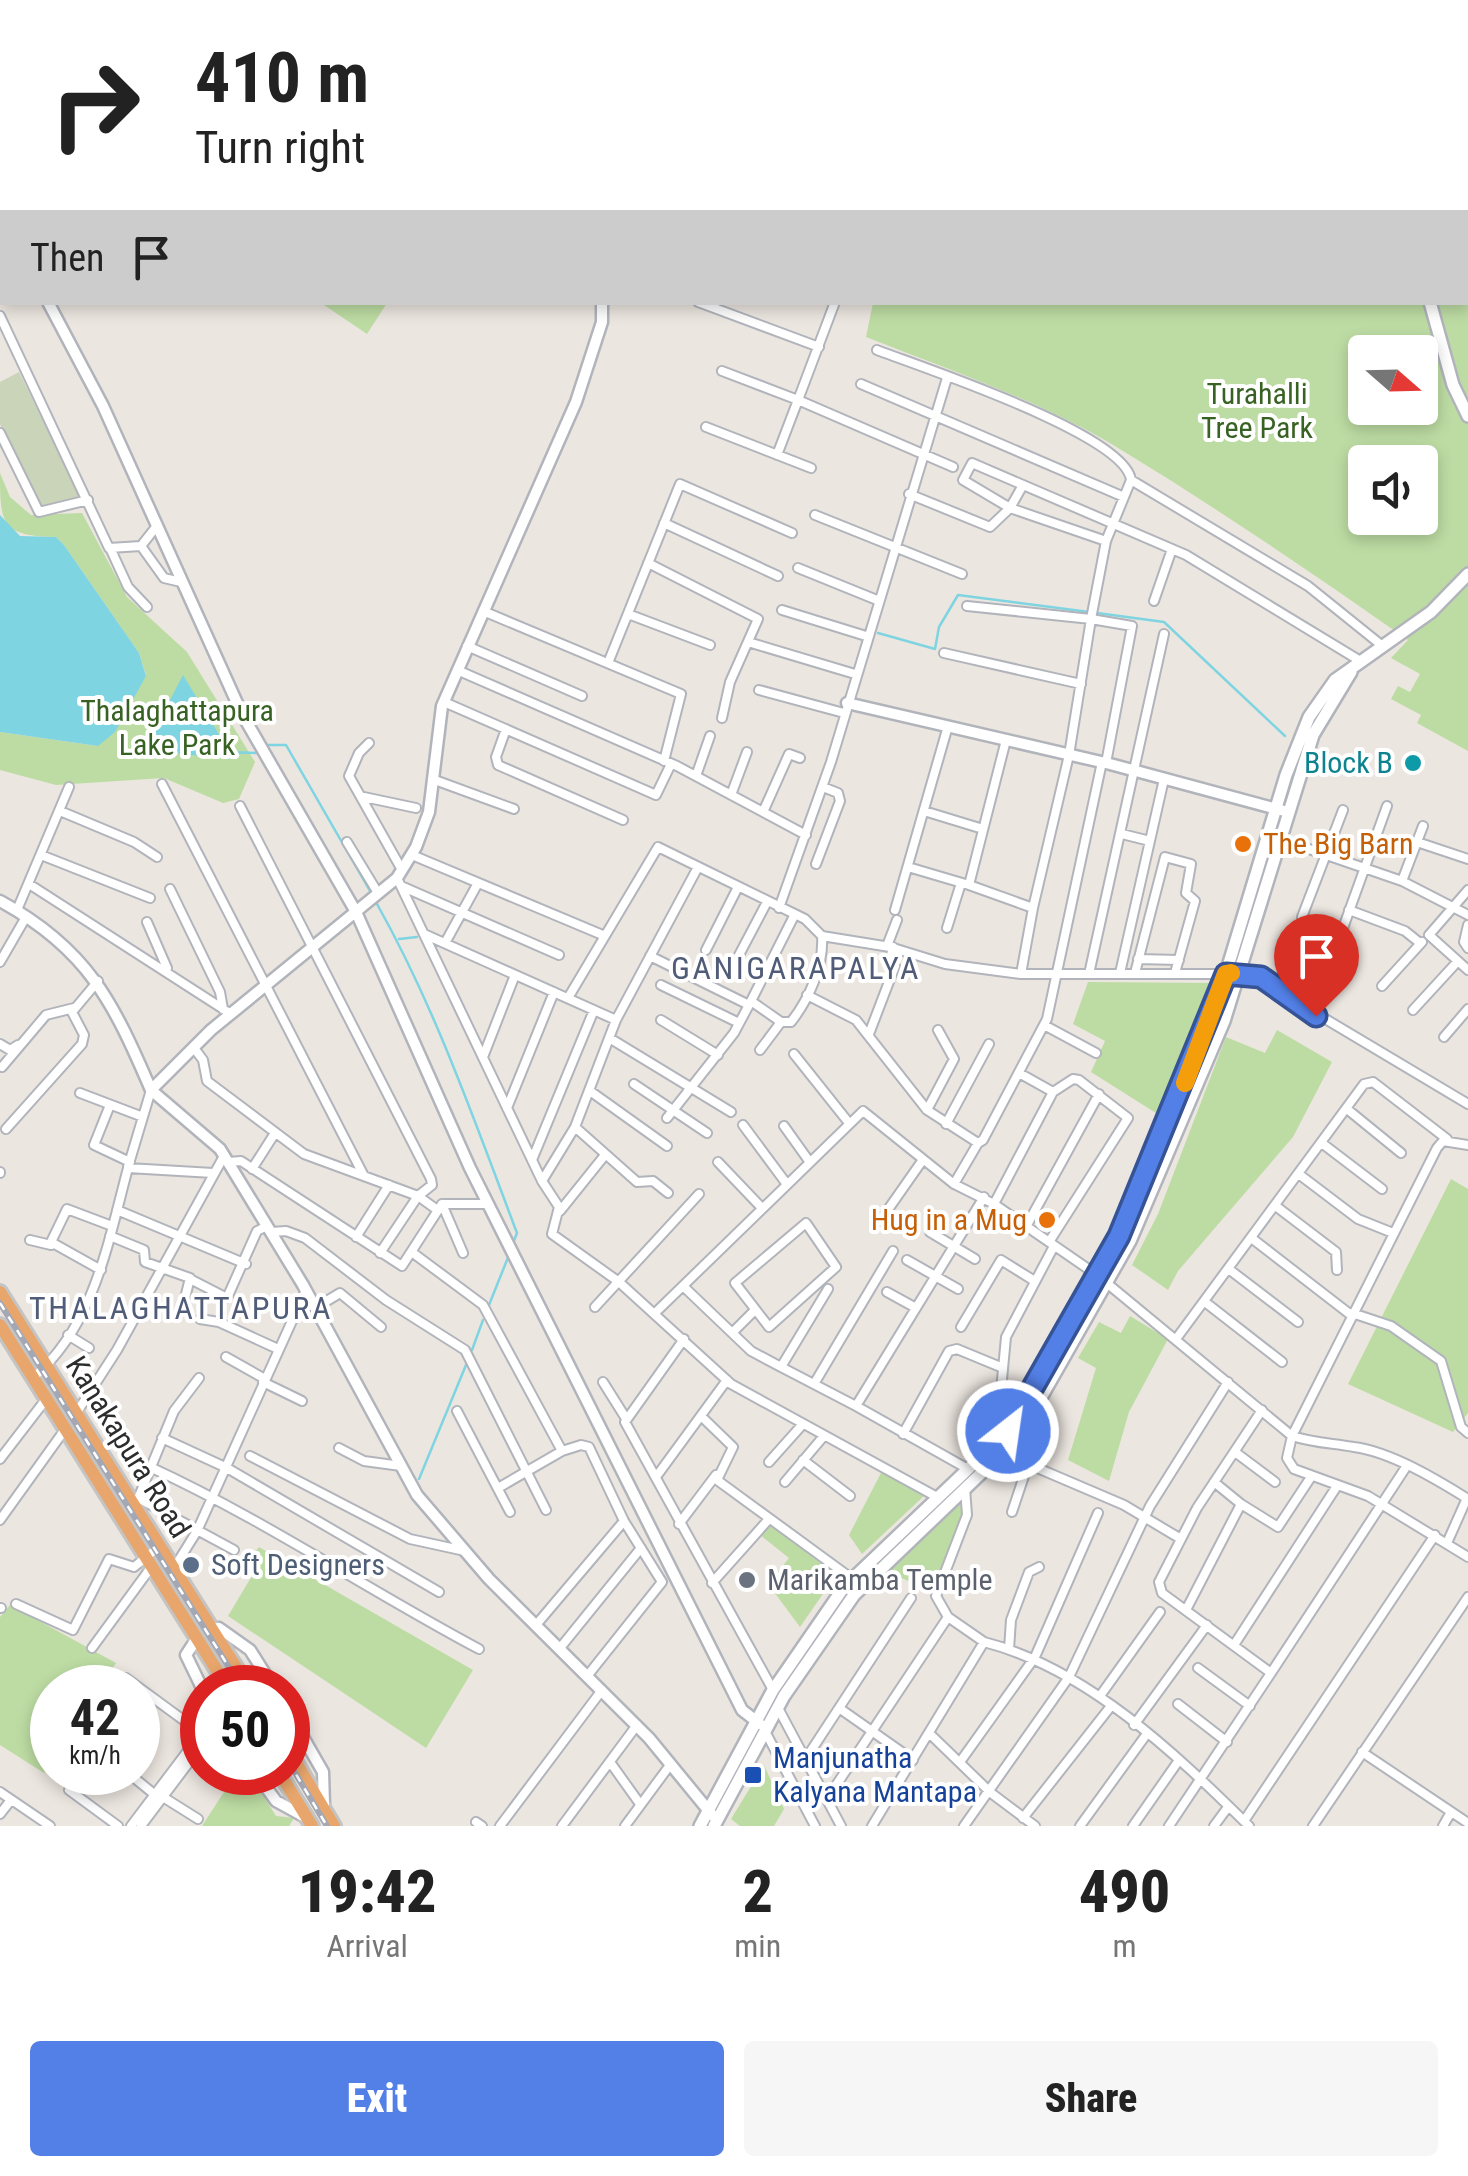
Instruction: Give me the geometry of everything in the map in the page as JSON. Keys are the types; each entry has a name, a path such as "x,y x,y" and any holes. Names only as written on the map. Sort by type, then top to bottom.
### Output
{"highway":[{"name":"Kanakapura Road","path":"0,1292 136,1502 235,1665"},
{"name":"Kanakapura Road","path":"2,1334 34,1377 214,1665"},
{"path":"310,1786 333,1826"},
{"path":"294,1795 310,1822"}],"main road":[{"path":"1431,305 1453,385 1468,416"},
{"path":"700,1826 716,1821 778,1708 866,1579 965,1488 1006,1442 1101,1280 1233,973 1308,717 1335,680 1351,672 1380,644 1431,612 1468,574"},
{"path":"716,1821 773,1690 852,1578 968,1469 1006,1442"}],"street":[{"path":"52,305 263,751 356,912 510,1251 742,1710 758,1721 766,1733 816,1826"},
{"path":"34,1377 68,1335 101,1270 151,1090 227,1011 400,878 429,812 444,702 576,402 602,322 602,305"},
{"path":"706,305 820,348"},
{"path":"777,454 834,305"},
{"path":"0,316 128,586 147,607"},
{"path":"877,350 1076,432 1112,452 1130,469 1131,480 1106,541 1069,755 1021,974"},
{"path":"722,371 954,467"},
{"path":"779,908 823,787 947,378"},
{"path":"861,384 1124,497"},
{"path":"706,426 812,468"},
{"path":"0,433 39,512 88,500"},
{"path":"1106,541 1010,508 963,483 970,464 1114,521 1172,549 1362,662"},
{"path":"1131,480 1308,586 1380,644"},
{"path":"608,663 682,484 792,534"},
{"path":"909,494 990,527 1010,508 1023,486"},
{"path":"815,515 962,574"},
{"path":"664,523 778,576"},
{"path":"111,550 141,546 156,527"},
{"path":"141,546 164,578 181,582"},
{"path":"1154,601 1172,549"},
{"path":"648,563 756,617 730,682 722,718"},
{"path":"798,568 877,600"},
{"path":"954,1184 1044,1025 1132,626 967,606"},
{"path":"782,610 866,636"},
{"path":"444,702 656,794 668,762 682,696 482,612"},
{"path":"628,614 710,645"},
{"path":"1089,974 1137,772 1164,634"},
{"path":"748,642 855,674"},
{"path":"467,646 582,696"},
{"path":"944,653 1081,684"},
{"path":"457,670 668,762 806,835"},
{"path":"759,690 948,726 1282,810"},
{"path":"895,910 948,726"},
{"path":"506,730 496,758 498,765 624,820"},
{"path":"696,776 710,736"},
{"path":"947,928 983,828 1006,740"},
{"path":"369,743 359,752 350,776 364,797 424,934 542,1182 560,1211"},
{"path":"731,795 747,752"},
{"path":"763,812 789,754 800,758"},
{"path":"1120,973 1164,778"},
{"path":"432,779 514,809"},
{"path":"162,784 364,1176"},
{"path":"0,962 69,787"},
{"path":"816,864 840,801 838,793 823,787"},
{"path":"364,797 416,808"},
{"path":"240,806 430,1179 428,1189 418,1196 380,1253"},
{"path":"1338,942 1387,806"},
{"path":"60,810 134,842 157,857"},
{"path":"1302,917 1343,810"},
{"path":"924,811 983,828"},
{"path":"1402,881 1424,826"},
{"path":"1122,834 1150,841"},
{"path":"1274,837 1402,881 1468,915"},
{"path":"346,842 378,894"},
{"path":"1417,842 1468,859"},
{"path":"568,998 656,848 794,914 822,936 823,953 807,995 791,1022 782,1022 650,956"},
{"path":"412,854 605,936"},
{"path":"41,855 150,898"},
{"path":"1135,973 1165,857 1192,865 1186,892 1196,901 1175,973"},
{"path":"908,866 1033,908"},
{"path":"542,1182 575,1127 612,1039 616,1020 698,867"},
{"path":"400,878 462,912 559,955"},
{"path":"445,943 478,882"},
{"path":"29,884 227,1011"},
{"path":"706,950 738,887"},
{"path":"170,889 227,1011"},
{"path":"1382,986 1468,890"},
{"path":"0,900 88,966 115,1006 151,1090 226,1159 306,1290 418,1495 465,1551 637,1726 716,1821"},
{"path":"729,974 767,902"},
{"path":"1349,910 1405,931 1420,944"},
{"path":"666,1118 739,1022 794,914"},
{"path":"869,1034 895,966 889,964 897,920"},
{"path":"147,922 168,970"},
{"path":"1468,925 1464,942 1468,948"},
{"path":"424,934 616,1020"},
{"path":"822,936 890,947 946,964 1021,974 1056,977 1233,973 1261,977 1316,1016 1468,1104"},
{"path":"1429,936 1468,970"},
{"path":"1138,958 1179,960"},
{"path":"1413,1010 1458,961"},
{"path":"483,1057 515,974"},
{"path":"6,1129 82,1044 84,1035 72,1015 98,981"},
{"path":"661,985 739,1022"},
{"path":"507,1108 554,992"},
{"path":"807,995 856,1020 927,1110 978,1143"},
{"path":"2,1066 51,1012 74,1008"},
{"path":"532,1160 594,1010"},
{"path":"1444,1037 1468,1010"},
{"path":"661,1020 718,1054"},
{"path":"760,1050 782,1022"},
{"path":"1044,1025 1096,1053"},
{"path":"927,1110 954,1060 938,1030"},
{"path":"612,1039 731,1112"},
{"path":"0,1044 10,1050 23,1042"},
{"path":"946,1124 989,1044"},
{"path":"194,1048 203,1060 207,1081 304,1154 439,1207 488,1204"},
{"path":"794,1054 849,1124"},
{"path":"1019,1073 1053,1092"},
{"path":"994,1204 1053,1092 1073,1079 1128,1118 1051,1244 1010,1327 998,1422 1006,1442 1028,1464 1145,1516 1182,1539"},
{"path":"1176,1339 1254,1240 1364,1084 1373,1082 1450,1141 1468,1146"},
{"path":"634,1084 707,1134"},
{"path":"590,1091 666,1146"},
{"path":"80,1093 143,1117"},
{"path":"1027,1225 1099,1094"},
{"path":"110,1104 94,1145 129,1165 213,1173"},
{"path":"1347,1109 1401,1152"},
{"path":"655,1313 809,1161 868,1112 922,1161 1027,1225 1101,1280 1292,1436 1326,1447 1354,1446 1468,1498 1447,1542"},
{"path":"743,1125 786,1183"},
{"path":"784,1126 809,1161"},
{"path":"575,1127 636,1182 653,1180 668,1193"},
{"path":"252,1168 275,1133"},
{"path":"1450,1141 1437,1148 1393,1232 1292,1436 1287,1458 1294,1469 1381,1503 1468,1557"},
{"path":"1323,1144 1382,1188"},
{"path":"605,1155 560,1211 551,1227 552,1234 620,1282 727,1380 823,1437 937,1497"},
{"path":"226,1159 241,1161 402,1266 439,1207"},
{"path":"77,1412 213,1173 226,1159"},
{"path":"880,1221 922,1161"},
{"path":"718,1162 761,1207"},
{"path":"1300,1175 1358,1219 1393,1232"},
{"path":"356,1237 389,1185"},
{"path":"595,1308 699,1194"},
{"path":"856,1406 984,1198"},
{"path":"439,1207 463,1253"},
{"path":"1277,1207 1336,1252 1336,1270"},
{"path":"51,1246 67,1209 144,1250 145,1262 227,1298 257,1231 286,1231 305,1238 386,1300 465,1350 546,1510"},
{"path":"116,1210 245,1263"},
{"path":"806,1223 836,1266 771,1327 755,1310 736,1280 806,1223"},
{"path":"930,1232 975,1259"},
{"path":"30,1240 101,1270"},
{"path":"1254,1240 1352,1314 1391,1326 1442,1362 1461,1427 1468,1433"},
{"path":"814,1384 894,1251"},
{"path":"413,1252 482,1305 562,1452"},
{"path":"907,1260 958,1289"},
{"path":"960,1327 1002,1260 1033,1280"},
{"path":"1230,1270 1298,1322"},
{"path":"185,1298 192,1280"},
{"path":"683,1286 751,1351 968,1469"},
{"path":"781,1367 828,1289"},
{"path":"174,1568 197,1531 306,1290"},
{"path":"887,1292 916,1308"},
{"path":"315,1308 340,1293 381,1328"},
{"path":"1205,1302 1282,1362"},
{"path":"732,1333 755,1310"},
{"path":"200,1320 219,1322 278,1349"},
{"path":"68,1335 90,1348"},
{"path":"626,1417 684,1338"},
{"path":"903,1434 949,1351 957,1349 1003,1368"},
{"path":"226,1358 302,1401"},
{"path":"199,1378 179,1402 136,1502 234,1550"},
{"path":"656,1477 727,1380"},
{"path":"603,1382 626,1417 680,1524 773,1690"},
{"path":"964,1826 1069,1677 1145,1516 1228,1382"},
{"path":"0,1459 47,1398"},
{"path":"1262,1410 1214,1482 1159,1582 1162,1594 1271,1674"},
{"path":"457,1411 510,1512"},
{"path":"680,1524 734,1446 701,1416"},
{"path":"769,1462 802,1425"},
{"path":"0,1520 66,1428"},
{"path":"785,1482 823,1437"},
{"path":"162,1438 273,1494 438,1592"},
{"path":"498,1488 562,1452 586,1445 624,1521 662,1582 588,1675"},
{"path":"339,1448 364,1461 401,1466"},
{"path":"1235,1452 1275,1482"},
{"path":"250,1456 410,1539 465,1551"},
{"path":"803,1460 850,1496"},
{"path":"1012,1512 1028,1464"},
{"path":"602,1474 620,1465"},
{"path":"150,1467 213,1496 342,1575 478,1649"},
{"path":"1169,1826 1406,1467"},
{"path":"273,1494 288,1474"},
{"path":"716,1475 769,1519 852,1578"},
{"path":"1214,1482 1278,1527 1311,1477"},
{"path":"1234,1645 1337,1486"},
{"path":"965,1488 967,1515 936,1590 937,1602 948,1616 984,1642 1034,1657 1100,1696 1246,1823 1436,1535"},
{"path":"1186,1610 1241,1504"},
{"path":"960,1762 1034,1657 1098,1513"},
{"path":"712,1583 769,1519"},
{"path":"536,1625 624,1521"},
{"path":"92,1648 160,1546"},
{"path":"560,1648 641,1548"},
{"path":"572,1556 583,1566"},
{"path":"16,1604 73,1630 109,1559 134,1566 148,1561"},
{"path":"1009,1649 1016,1604 1029,1572 1039,1567"},
{"path":"804,1760 911,1598"},
{"path":"1313,1826 1466,1604"},
{"path":"1100,1696 1160,1612"},
{"path":"827,1799 948,1616"},
{"path":"1134,1725 1207,1625"},
{"name":"Kanakapura Road","path":"212,1629 219,1628 250,1650 259,1665"},
{"path":"191,1665 186,1655 198,1638"},
{"path":"872,1826 984,1642"},
{"path":"1198,1668 1250,1706"},
{"path":"500,1826 602,1690"},
{"path":"1178,1704 1228,1742"},
{"path":"1023,1818 1111,1706"},
{"path":"778,1708 841,1826"},
{"path":"839,1708 913,1760"},
{"path":"562,1826 637,1726"},
{"path":"929,1734 991,1792 1035,1826"},
{"path":"1080,1826 1146,1735"},
{"path":"310,1749 323,1772 324,1809"},
{"path":"1362,1752 1468,1823"},
{"path":"610,1762 640,1804"},
{"path":"1134,1826 1178,1762"},
{"path":"160,1792 180,1764"},
{"path":"625,1826 670,1765"},
{"path":"160,1793 180,1770"},
{"path":"0,1792 50,1826"},
{"path":"76,1795 118,1826"},
{"path":"158,1795 198,1819"},
{"path":"131,1826 158,1795"},
{"path":"141,1826 158,1795"},
{"path":"271,1795 310,1822"},
{"path":"0,1814 11,1800"},
{"path":"1214,1826 1228,1806"},
{"path":"1443,1826 1451,1812"}],"green space":[{"path":"324,305 386,305 367,334"},
{"name":"Turahalli Tree Park","path":"873,305 1468,305 1468,751 1417,723 1421,715 1391,699 1398,686 1410,692 1420,674 1391,658 1408,640 1159,473 1093,433 997,388 866,337"},
{"path":"19,372 81,498 39,507 0,424 0,382"},
{"name":"Thalaghattapura Lake Park","path":"0,473 10,497 31,515 82,513 127,597 187,652 255,762 239,799 223,803 164,778 56,785 0,770 0,732 98,746 146,675 139,653 64,545 56,537 24,534 7,524 1,504"},
{"path":"1088,982 1211,983 1159,1115 1091,1072 1105,1041 1073,1024"},
{"path":"1277,1030 1332,1062 1293,1137 1178,1271 1168,1290 1132,1265 1158,1214 1226,1037 1265,1053"},
{"path":"1451,1179 1468,1189 1468,1413 1453,1432 1348,1384"},
{"path":"1130,1316 1168,1339 1129,1412 1109,1481 1068,1460 1096,1368 1078,1358 1099,1322 1121,1333"},
{"path":"882,1471 925,1495 862,1554 849,1535"},
{"path":"960,1503 963,1518 932,1591 885,1571"},
{"path":"770,1524 836,1575 800,1627 774,1592 780,1585 773,1578 789,1558 759,1534"},
{"path":"259,1547 473,1670 426,1748 310,1671 310,1665 302,1665 228,1616 259,1564 251,1557"},
{"path":"10,1605 116,1663 30,1665 30,1764 0,1745 0,1617"},
{"path":"764,1765 784,1809 774,1826 740,1826 731,1819"},
{"path":"222,1795 263,1795 276,1816 294,1818 289,1826 202,1826"}],"water":[{"path":"0,515 20,536 56,537 139,653 146,676 115,732 98,746 0,732"},
{"path":"183,675 228,749 229,759 144,750"}],"waterway":[{"path":"878,633 935,649 939,627 958,595 1089,612"},
{"path":"1097,613 1164,622 1285,736"},
{"path":"267,745 286,745 370,891"},
{"path":"226,752 257,753"},
{"path":"377,904 453,1066 517,1233 513,1243"},
{"path":"399,939 417,937"},
{"path":"489,1305 509,1255"},
{"path":"472,1350 483,1320"},
{"path":"419,1479 466,1365"}],"railway":[{"path":"0,1303 228,1665"},
{"path":"308,1795 327,1826"}],"slow traffic":[{"path":"1185,1083 1226,974 1231,973"}],"place":[{"name":"Block B","path":"1413,763"},
{"name":"The Big Barn","path":"1243,844"},
{"name":"Hug in a Mug","path":"1047,1220"},
{"name":"Soft Designers","path":"191,1565"},
{"name":"Marikamba Temple","path":"747,1580"},
{"name":"Manjunatha Kalyana Mantapa","path":"753,1775"}],"district":[{"name":"GANIGARAPALYA","path":"796,968"},
{"name":"THALAGHATTAPURA","path":"181,1308"}],"route":[{"path":"1008,1431 1119,1236 1213,1016 1226,974 1261,977 1316,1016"}]}
